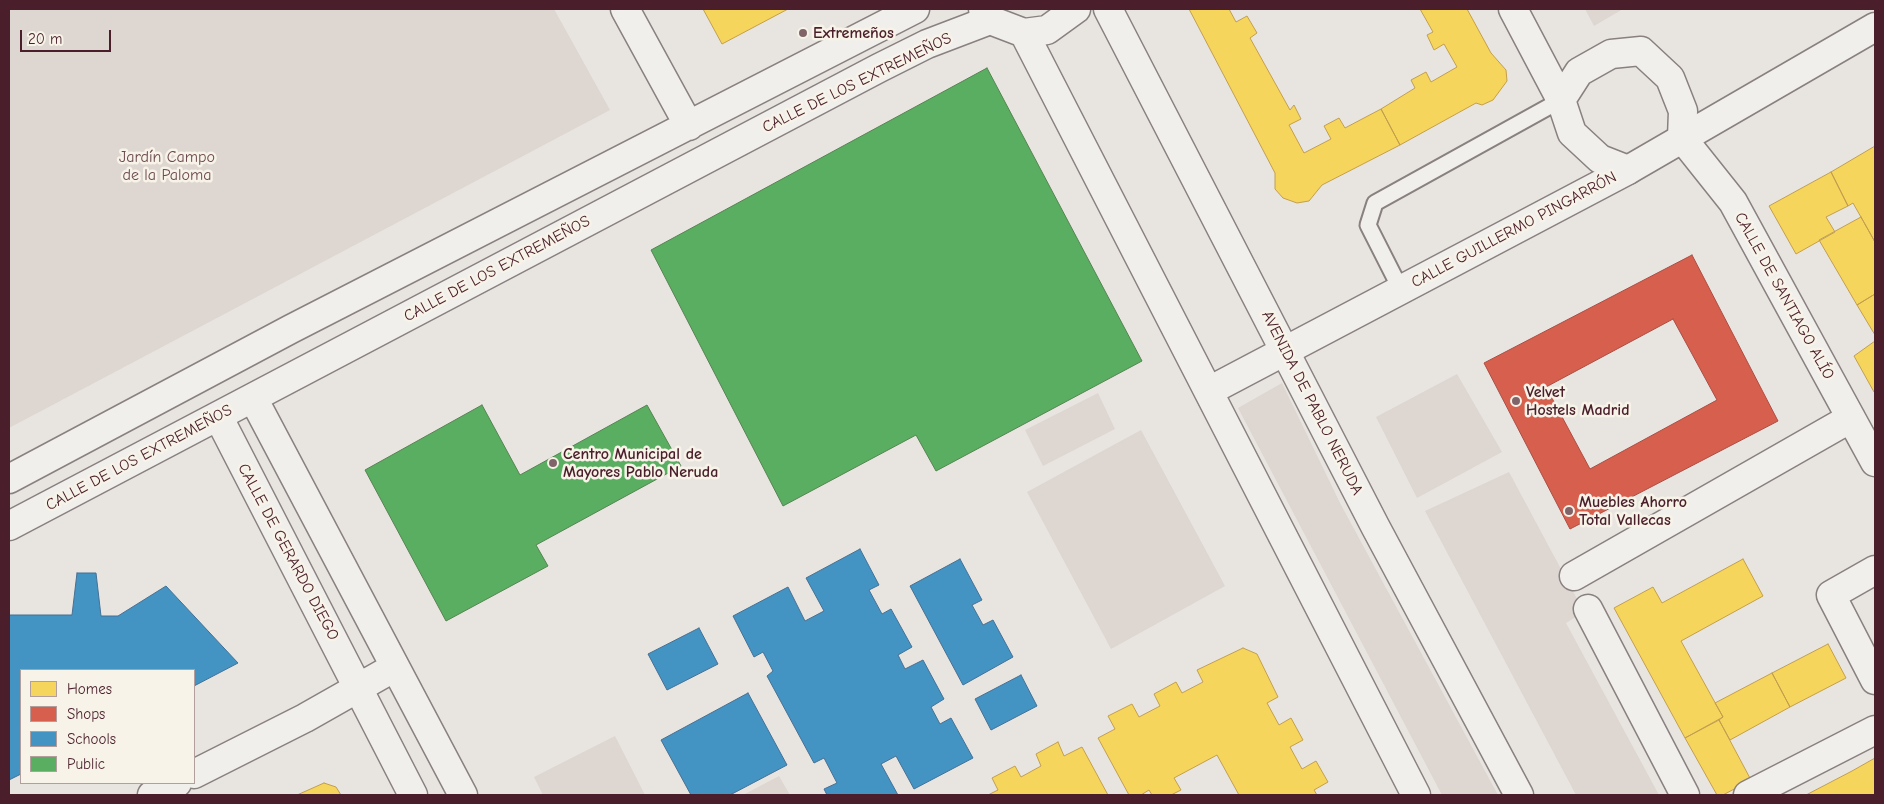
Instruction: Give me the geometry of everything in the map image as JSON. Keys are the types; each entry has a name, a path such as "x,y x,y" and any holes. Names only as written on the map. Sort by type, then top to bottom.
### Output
{"street":[{"path":"625,9 689,126"},
{"path":"9,479 291,329 915,9"},
{"path":"987,15 1024,33 1047,30 1076,9"},
{"name":"AVENIDA DE PABLO NERUDA","path":"1108,9 1375,526 1519,795"},
{"path":"1513,9 1561,100"},
{"name":"CALLE DE LOS EXTREMEÑOS","path":"9,526 879,68 987,15"},
{"name":"CALLE GUILLERMO PINGARRÓN","path":"1209,391 1628,170 1875,27"},
{"path":"1024,33 1416,795"},
{"name":"CALLE GUILLERMO PINGARRÓN","path":"1628,170 1600,160 1572,133 1561,100 1579,72 1611,54 1641,51 1670,78 1684,111 1682,138"},
{"name":"CALLE DE SANTIAGO ALÍO","path":"1682,138 1733,202 1875,462"},
{"path":"253,398 463,795"},
{"name":"CALLE DE GERARDO DIEGO","path":"218,416 413,795"},
{"path":"1574,576 1851,418"},
{"path":"1875,570 1831,595 1875,680"},
{"path":"1588,609 1686,795"},
{"path":"195,773 305,718 395,667"},
{"path":"1748,795 1875,730"},
{"path":"152,795 175,784"}],"lane":[{"name":"CALLE GUILLERMO PINGARRÓN","path":"1401,290 1368,225 1375,203 1561,100"}],"green space":[{"name":"Jardín Campo de la Paloma","path":"9,9 554,9 610,110 9,428"},
{"path":"1585,9 1623,9 1594,26"},
{"path":"1457,374 1502,452 1417,498 1376,417"},
{"path":"1282,383 1340,503 1498,795 1442,795 1238,408"},
{"path":"1098,393 1115,429 1043,466 1025,430"},
{"path":"1141,430 1225,586 1111,649 1027,492"},
{"path":"1509,472 1584,612 1566,623 1659,795 1576,795 1425,511"},
{"path":"615,736 645,795 543,795 534,777"},
{"path":"779,776 790,795 743,795"}],"building: Homes":[{"path":"703,9 788,9 722,44"},
{"path":"1189,9 1229,9 1236,22 1247,16 1257,33 1250,38 1290,110 1294,105 1301,119 1289,125 1304,153 1331,139 1324,126 1339,118 1345,128 1381,109 1400,145 1322,185 1309,201 1297,203 1283,198 1275,189 1275,173"},
{"path":"1420,9 1467,9 1491,53 1506,70 1507,81 1493,100 1482,105 1476,103 1400,145 1381,109 1415,88 1411,80 1426,72 1431,82 1457,67 1444,44 1434,50 1427,35 1433,32"},
{"path":"1875,146 1875,242 1853,203 1848,206 1831,172"},
{"path":"1831,172 1848,206 1826,217 1835,232 1796,254 1769,206"},
{"path":"1861,217 1875,242 1875,294 1857,305 1819,240"},
{"path":"1875,294 1875,335 1857,305"},
{"path":"1875,341 1875,391 1874,392 1854,356"},
{"path":"1743,559 1763,596 1681,641 1723,717 1685,738 1614,608 1653,587 1662,603"},
{"path":"1828,644 1846,678 1790,707 1772,673"},
{"path":"1243,648 1257,654 1278,697 1267,703 1279,725 1291,718 1303,740 1290,747 1302,769 1316,761 1328,782 1314,790 1317,795 1239,795 1217,755 1174,778 1181,790 1171,795 1152,795 1149,790 1141,795 1129,795 1098,738 1115,729 1108,716 1132,704 1139,717 1160,706 1154,694 1176,682 1182,693 1203,682 1197,670"},
{"path":"1772,673 1790,707 1730,740 1719,720 1723,717 1715,703"},
{"path":"1719,720 1751,780 1723,795 1717,795 1685,738"},
{"path":"1058,742 1064,756 1082,747 1108,795 988,795 998,790 992,778 1015,766 1021,777 1041,766 1036,754"},
{"path":"1875,758 1875,795 1806,795 1852,771"},
{"path":"324,783 336,787 341,795 297,795"}],"building: Shops":[{"path":"1692,255 1778,421 1570,529 1484,363","holes":["1673,319 1717,400 1590,469 1546,387"]}],"building: Schools":[{"path":"860,549 879,585 869,590 882,614 891,609 912,647 898,655 905,669 923,660 944,699 931,707 940,724 951,718 973,758 914,789 896,756 881,764 898,795 827,795 824,789 837,783 824,758 814,763 767,676 773,671 763,652 754,657 733,616 788,587 805,621 824,611 806,578"},
{"path":"960,559 982,600 972,605 983,625 993,620 1013,657 963,685 910,586"},
{"path":"77,573 96,573 101,616 118,616 166,586 238,663 195,685 195,669 20,669 20,774 9,780 9,615 72,615"},
{"path":"699,628 718,664 667,690 648,654"},
{"path":"1021,675 1037,706 991,730 975,699"},
{"path":"748,693 787,765 730,795 691,795 661,740"}],"building: Public":[{"path":"987,68 1142,361 936,471 916,435 783,506 651,250"},
{"path":"482,405 520,475 647,405 681,466 536,545 548,566 446,621 365,470"}],"place":[{"name":"Extremeños","path":"803,33"},
{"name":"Velvet Hostels Madrid","path":"1516,401"},
{"name":"Centro Municipal de Mayores Pablo Neruda","path":"553,463"},
{"name":"Muebles Ahorro Total Vallecas","path":"1569,511"}]}
